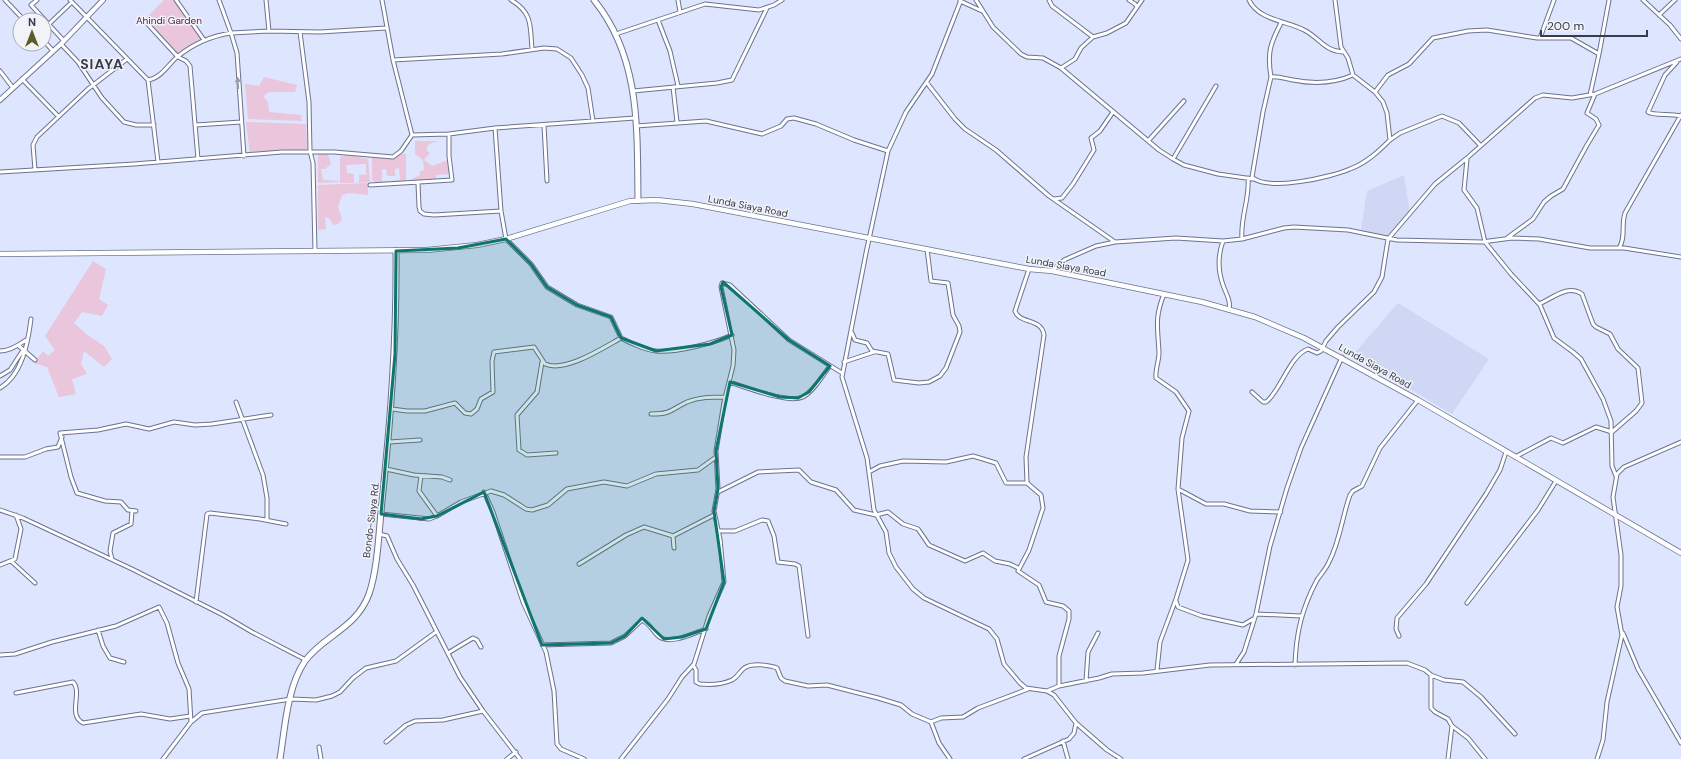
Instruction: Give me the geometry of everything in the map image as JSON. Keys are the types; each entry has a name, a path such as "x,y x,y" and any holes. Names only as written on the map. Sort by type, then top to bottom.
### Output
{"highway":[{"path":"594,0 616,34 627,59 633,91 636,126 638,200"},
{"name":"Bondo-Siaya Rd.","path":"280,759 294,681 306,660 347,625 362,607 370,588 379,534 392,409 396,331 396,251"}],"main road":[{"path":"0,100 54,51 103,0"},
{"name":"Lunda Siaya Road","path":"0,254 396,251 458,248 506,239 605,207 638,200 657,200 693,204 1029,269 1052,271 1164,294 1229,310 1272,324 1324,347 1342,357 1681,553"}],"street":[{"path":"5,0 16,12"},
{"path":"37,0 31,5 38,12"},
{"path":"176,0 204,40"},
{"path":"219,0 237,52 244,156"},
{"path":"266,0 269,31"},
{"path":"0,172 310,152 393,157 401,151 412,135 393,60 382,0"},
{"path":"511,0 523,8 528,16 532,49"},
{"path":"678,0 680,12"},
{"path":"616,34 705,4 724,5 752,10 767,8 782,0"},
{"path":"982,11 960,0 940,56 927,83 906,112 888,151 869,238 852,332 842,373 862,442 869,472 876,515 886,532 889,553 893,562 913,589 932,603 989,629 996,640 1006,668 1020,684 1029,689 1047,691 1054,695"},
{"path":"976,0 982,11 1000,35 1024,56 1043,58 1061,68 1148,141 1184,165 1218,174 1253,179 1263,183 1291,182 1334,174 1351,169 1366,160 1400,133 1442,116 1459,123 1480,145"},
{"path":"1049,0 1052,6 1093,37"},
{"path":"1129,0 1136,7"},
{"path":"1061,68 1075,59 1081,48 1093,37 1107,33 1126,23 1142,0"},
{"path":"1249,0 1252,6 1281,23 1305,30 1330,50 1343,52"},
{"path":"1335,0 1339,41 1343,52 1348,58 1353,75 1375,92 1386,109 1390,140"},
{"path":"1540,38 1554,0"},
{"path":"1590,95 1609,0"},
{"path":"1643,0 1681,38"},
{"path":"1648,4 1651,0"},
{"path":"1659,15 1675,0"},
{"path":"52,21 71,1 148,80 158,162"},
{"path":"633,91 717,83 732,80 767,8"},
{"path":"144,20 178,57 186,61 190,66 198,159"},
{"path":"658,20 670,51 678,86"},
{"path":"1253,179 1252,176 1263,112 1271,77 1269,61 1270,48 1281,23"},
{"path":"52,28 78,62 102,98 124,122 136,125 154,125"},
{"path":"148,80 156,78 178,57 204,40 231,33 269,31 300,32 386,28"},
{"path":"1375,92 1388,75 1409,64 1435,37 1487,30 1540,38 1572,39 1599,54"},
{"path":"300,32 309,102 310,152 313,163 315,251"},
{"path":"393,60 497,55 532,49 557,49 571,58 582,75 586,84 593,121"},
{"path":"35,170 34,142 58,116 93,85 127,59"},
{"path":"1252,392 1263,402 1266,402 1284,375 1303,351 1308,349 1318,353 1324,347 1345,320 1374,292 1382,277 1388,239 1438,180 1467,158 1480,145 1539,96 1572,98 1594,94 1679,60"},
{"path":"1619,248 1622,242 1623,224 1626,214 1681,116 1672,113 1656,115 1650,110 1665,75 1679,60"},
{"path":"0,71 13,88"},
{"path":"1271,77 1301,82 1323,82 1340,80 1353,75"},
{"path":"22,79 58,116"},
{"path":"927,83 955,119 965,128 996,150 1048,196 1115,242"},
{"path":"1173,159 1216,86"},
{"path":"673,87 677,122"},
{"path":"1506,239 1533,219 1544,202 1564,187 1599,125 1596,119 1587,113 1594,94"},
{"path":"1148,141 1184,101"},
{"path":"1048,196 1059,199 1066,193 1094,150 1091,138 1100,131 1113,112"},
{"path":"412,135 449,134 495,128 635,118"},
{"path":"636,126 677,122 710,121 762,134 781,126 787,119 794,118 816,124 854,140 888,151"},
{"path":"196,125 241,122"},
{"path":"544,125 547,181"},
{"path":"495,128 501,211 506,239 526,259 547,287 577,305 611,317 621,338 656,351 704,345 732,335"},
{"path":"370,185 452,180 453,175 449,156 449,134"},
{"path":"1467,158 1464,190 1477,208 1485,242 1511,274 1539,304 1554,338 1577,355 1588,370 1606,406 1611,421 1612,466 1616,476"},
{"path":"1242,239 1242,225 1249,189 1248,178"},
{"path":"418,183 419,207 422,213 434,215 501,211"},
{"path":"1052,271 1064,260 1096,246 1115,242 1176,238 1223,241 1242,239 1279,229 1294,228 1348,230 1388,239 1485,242 1506,239 1539,239 1590,248 1619,248 1681,258"},
{"path":"1223,241 1219,255 1219,268 1221,280 1230,302 1229,310"},
{"path":"844,362 875,352 888,354 894,380 919,383 929,382 940,376 946,368 959,336 960,329 953,315 948,284 931,281 927,249"},
{"path":"1028,484 1026,457 1045,339 1044,331 1041,326 1019,316 1016,313 1029,269"},
{"path":"622,759 668,699 682,677 693,665 711,611 724,582 718,531 714,515 718,492 716,456 725,397 730,382 734,357 732,335 721,287 724,282 737,291 790,340 842,373"},
{"path":"1539,304 1566,290 1573,290 1581,293 1586,300 1596,327 1610,334 1618,349 1639,369 1642,405 1612,432"},
{"path":"1157,670 1160,642 1176,601 1188,557 1178,489 1182,438 1189,411 1176,392 1158,381 1155,376 1159,352 1156,327 1159,309 1164,294"},
{"path":"0,388 9,382 24,350 31,319"},
{"path":"852,332 855,340 867,343 875,352"},
{"path":"542,362 554,366 569,363 586,357 621,338"},
{"path":"0,351 5,351 19,346 26,340"},
{"path":"19,346 35,360"},
{"path":"392,409 407,411 425,410 455,403 465,413 471,414 477,409 481,399 494,392 492,358 494,352 534,347 538,350 542,362 538,392 517,415 519,450 527,455 556,453"},
{"path":"0,376 10,370 24,350"},
{"path":"1236,664 1244,652 1256,616 1270,546 1287,488 1301,448 1342,357"},
{"path":"730,382 780,397 798,398 809,392 830,366"},
{"path":"651,414 669,412 687,402 700,398 725,397"},
{"path":"1295,665 1296,639 1301,616 1317,580 1329,562 1339,538 1350,495 1362,486 1380,448 1418,400"},
{"path":"236,402 263,475 267,498 267,520"},
{"path":"112,560 110,551 113,533 132,524 134,511 128,510 121,502 105,501 77,493 71,477 60,433 98,430 126,424 149,429 174,422 195,425 243,420 271,415"},
{"path":"1515,457 1551,438 1563,443 1596,427 1612,432"},
{"path":"0,457 24,457 46,449 58,447 62,437"},
{"path":"389,442 420,440"},
{"path":"1681,442 1624,467 1616,476 1613,497 1617,515 1622,564 1621,586 1617,606 1622,632 1638,669 1681,743"},
{"path":"1400,636 1396,628 1397,618 1426,584 1486,494 1500,470 1506,452"},
{"path":"381,514 404,515 425,519 437,516 461,502 484,492 494,491 526,509 532,510 548,505 567,489 604,482 627,486 656,474 698,470 716,456"},
{"path":"869,472 880,466 899,461 946,462 973,456 996,463 1001,476 1006,482 1028,484 1041,495 1042,508 1030,550 1018,568"},
{"path":"386,469 421,476 442,477 450,480"},
{"path":"718,492 758,472 801,471 813,483 836,490 851,509 876,515 886,512 890,513 903,524 916,528 929,545 965,561 983,553 995,560 1018,568 1018,572 1039,585 1046,602 1063,606 1068,611 1069,619 1059,656 1059,686"},
{"path":"421,476 419,491 437,516"},
{"path":"1467,603 1535,514 1556,481"},
{"path":"1178,489 1206,504 1224,504 1250,511 1281,512"},
{"path":"484,492 493,512 523,602 546,652 553,688 557,744 561,749 584,759"},
{"path":"1205,508 1206,504"},
{"path":"0,510 16,515 112,560 306,660"},
{"path":"196,602 207,514 210,513 267,520 286,524"},
{"path":"0,565 15,559 21,529 16,515"},
{"path":"579,564 626,535 644,527 673,536 714,515"},
{"path":"718,531 735,531 762,520 768,521 774,536 778,562 795,564 798,566 808,636"},
{"path":"379,534 388,536 394,553 417,592 460,678 520,759"},
{"path":"673,536 674,548"},
{"path":"11,561 35,583"},
{"path":"1176,601 1178,607 1191,612 1236,624 1247,624 1256,616 1301,616"},
{"path":"0,655 14,654 121,625 146,612 160,608 189,689 191,722"},
{"path":"542,645 611,643 626,636 642,620 646,622 658,636 664,640 682,637 706,629"},
{"path":"98,630 103,646 110,658 124,662"},
{"path":"163,759 191,722 204,712 291,699 316,700 338,694 356,675 366,668 396,661 436,632"},
{"path":"1086,681 1088,652 1098,632"},
{"path":"1597,759 1603,740 1607,702 1622,632"},
{"path":"448,653 473,638 477,640 481,647"},
{"path":"1047,691 1059,686 1112,674 1143,673 1157,670 1210,665 1403,663 1420,668 1431,675 1444,680 1463,682 1481,697 1515,734"},
{"path":"693,665 696,670 696,682 702,684 729,681 736,677 744,668 750,665 776,667 785,681 808,686 827,685 878,698 902,705 912,714 931,722 941,718 963,717 978,708 1029,689"},
{"path":"1431,675 1431,708 1435,712 1448,718 1452,726 1468,738 1485,759"},
{"path":"16,693 74,682 76,713 78,719 83,722 141,714 170,719 190,716"},
{"path":"1053,688 1051,692 1076,723 1121,759"},
{"path":"386,742 406,725 415,721 424,719 443,720 483,711"},
{"path":"931,722 939,743 950,759"},
{"path":"1024,759 1069,738 1074,733 1076,723"},
{"path":"1448,759 1452,726"},
{"path":"1063,741 1068,759"},
{"path":"319,747 321,759"},
{"path":"507,759 516,752"}],"highlighted area":[{"path":"506,239 531,264 547,287 577,305 611,317 621,338 656,351 710,344 732,335 721,287 723,282 789,340 830,366 809,392 798,398 780,397 730,382 716,451 718,489 714,511 724,582 706,629 682,637 664,639 642,618 625,636 611,643 542,645 484,492 437,516 421,519 381,514 395,354 396,251 458,248"}],"shaded area":[{"path":"1404,175 1410,213 1388,237 1361,230 1367,191"},
{"path":"1398,303 1489,359 1452,414 1353,355"}],"green space":[{"name":"Ahindi Garden","path":"164,0 176,0 203,38 178,57 144,20"},
{"path":"264,77 297,85 295,92 269,92 263,96 268,102 269,112 301,115 302,121 248,119 245,84 259,86"},
{"path":"246,122 306,124 307,150 250,155"},
{"path":"415,141 438,141 429,144 426,150 430,153 424,160 432,166 448,160 450,174 436,175 436,180 411,181 420,175 420,171 424,170 423,160 415,154"},
{"path":"318,154 328,154 331,164 325,169 321,169 323,180 339,182 318,183"},
{"path":"406,154 406,182 378,184 372,180 372,156","holes":["399,168 400,180 390,181 390,183 389,181 382,181 382,169 386,169 387,176 395,176 395,169"]},
{"path":"349,155 368,159 370,182 359,183 359,174 366,175 366,164 346,165 347,173 354,174 354,183 340,183 340,157"},
{"path":"368,183 368,195 349,193 342,195 338,207 342,219 338,224 333,225 330,219 325,217 326,229 318,230 318,185"},
{"path":"93,261 106,269 99,299 108,305 102,316 82,312 74,323 86,334 104,346 112,359 104,367 84,351 81,364 87,374 72,379 76,394 59,397 47,367 34,363 43,351 48,356 55,350 45,336"}],"district":[{"name":"SIAYA","path":"102,64"}]}
